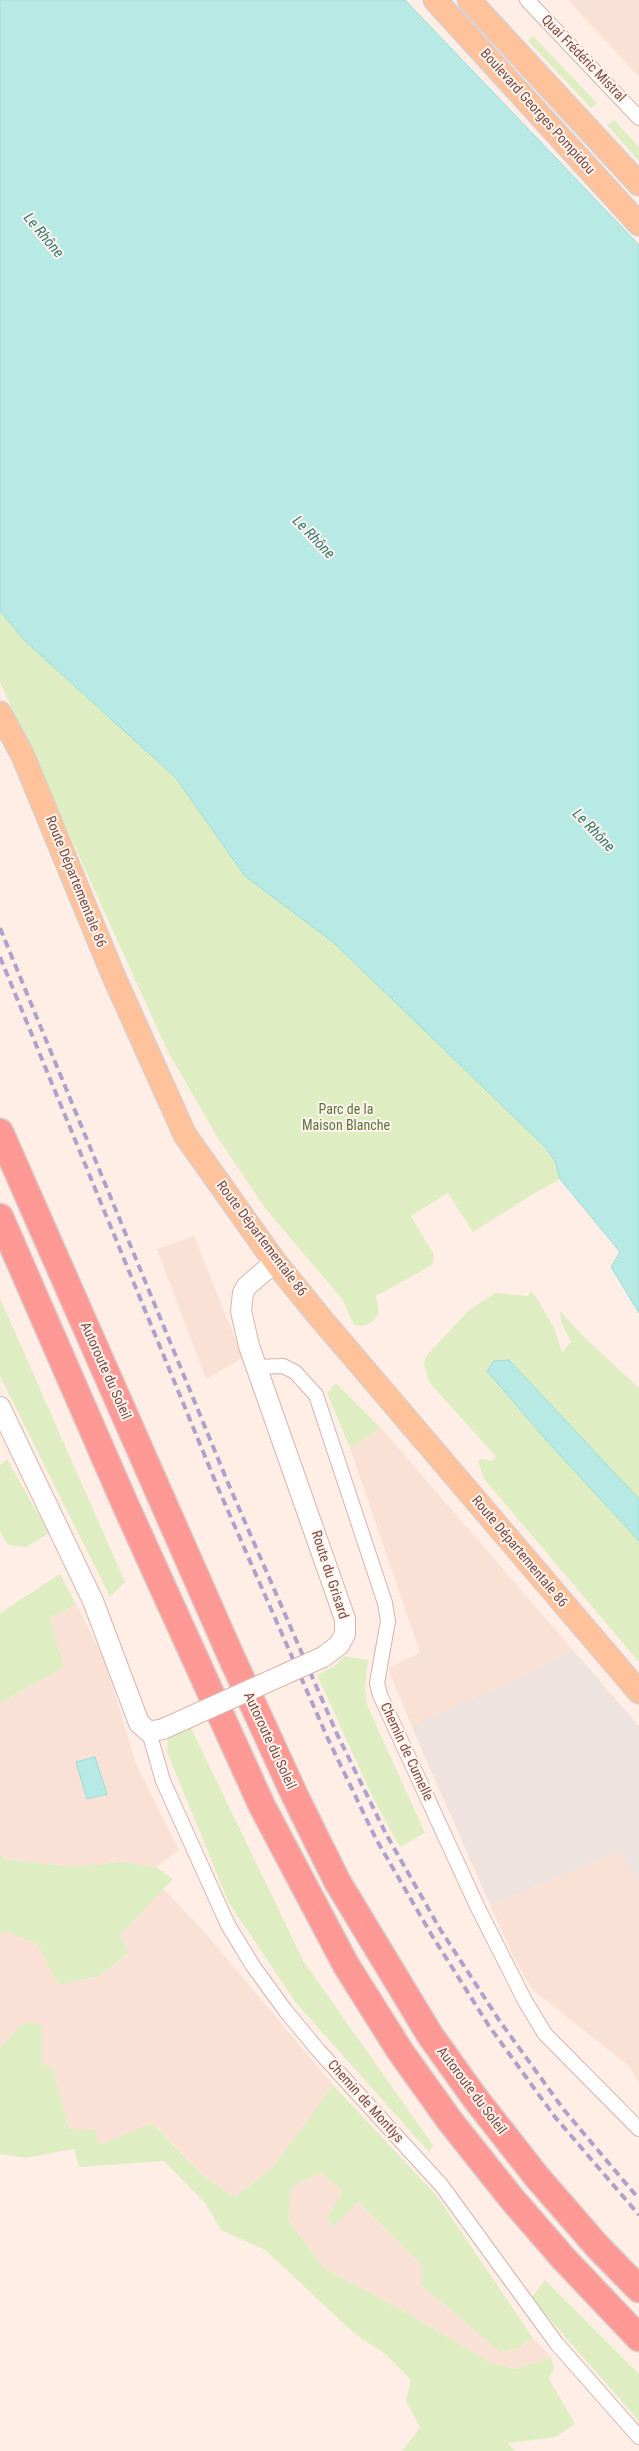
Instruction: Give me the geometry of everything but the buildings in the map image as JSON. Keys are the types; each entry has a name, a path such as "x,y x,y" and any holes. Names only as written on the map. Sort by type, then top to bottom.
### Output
{"highway":[{"name":"Autoroute du Soleil","path":"0,1132 230,1654 295,1796 337,1881 430,2035 475,2098 537,2177 597,2246 639,2289"},
{"path":"0,1217 125,1504 262,1806 346,1965 400,2051 456,2129 512,2199 564,2259 639,2338"}],"main road":[{"name":"Boulevard Georges Pompidou","path":"435,0 639,224"},
{"name":"Boulevard Georges Pompidou","path":"469,0 639,184"},
{"name":"Route Départementale 86","path":"0,713 23,756 114,977 185,1135 275,1262 639,1692"}],"street":[{"name":"Quai Frédéric Mistral","path":"527,0 639,118"},
{"name":"Route du Grisard","path":"156,1731 323,1657 339,1645 345,1634 345,1619 243,1323 241,1301 247,1286 275,1262"},
{"name":"Chemin de Cumelle","path":"257,1367 283,1366 296,1372 316,1395 385,1603 388,1621 377,1682 380,1696 507,1967 532,2015 545,2034 639,2129"},
{"path":"0,1407 93,1601 139,1722 156,1731"},
{"name":"Chemin de Montlys","path":"156,1731 162,1781 228,1925 253,1966 285,2010 318,2050 442,2186 557,2344 639,2437"}],"shaded area":[{"path":"568,0 639,0 639,77"},
{"path":"194,1236 243,1358 206,1379 157,1249"},
{"path":"381,1428 573,1650 516,1680 411,1725 388,1668 420,1653 350,1448"},
{"path":"76,1604 105,1661 136,1764 179,1850 156,1867 120,1862 73,1867 5,1859 0,1854 0,1703 64,1667 50,1618"},
{"path":"573,1650 639,1726 639,1882 619,1852 490,1905 411,1725 516,1680"},
{"path":"619,1852 639,1882 639,2083 630,2067 533,1990 516,1962 490,1905"},
{"path":"163,1889 202,1929 333,2085 274,2166 235,2197 202,2175 153,2123 99,2145 69,2129 53,2068 42,2064 23,2023 0,2048 0,1933 8,1932 37,1944 59,1985 99,1976 129,1954 120,1935"},
{"path":"320,2173 343,2191 327,2217 333,2226 358,2202 422,2265 421,2285 500,2352 517,2349 533,2338 551,2357 515,2369 491,2363 409,2314 324,2268 288,2220 291,2187"}],"green space":[{"path":"533,36 597,103 591,108 528,41"},
{"path":"614,120 639,147 639,161 607,125"},
{"name":"Parc de la Maison Blanche","path":"0,611 24,640 176,778 245,876 333,942 530,1131 555,1161 560,1179 473,1232 448,1193 411,1216 434,1255 434,1260 432,1265 376,1296 379,1313 374,1321 363,1326 354,1325 342,1299 265,1208 218,1138 168,1052 0,682"},
{"path":"530,1291 535,1295 554,1328 562,1352 571,1342 561,1322 560,1311 585,1338 639,1388 639,1499 509,1360 487,1371 547,1441 639,1541 639,1662 484,1479 478,1461 482,1459 491,1461 496,1457 429,1382 424,1364 426,1356 469,1310 495,1293 528,1296"},
{"path":"0,1298 125,1582 110,1597 0,1376"},
{"path":"336,1383 381,1428 350,1448 327,1393"},
{"path":"7,1459 49,1533 26,1547 8,1545 0,1531 0,1465"},
{"path":"60,1574 76,1604 50,1618 64,1667 0,1703 0,1613"},
{"path":"344,1656 368,1660 365,1688 367,1705 425,1833 400,1847 373,1798 317,1675 336,1665"},
{"path":"191,1728 304,1962 433,2145 429,2152 296,2003 229,1903 167,1752 168,1739"},
{"path":"0,1854 5,1859 73,1867 120,1862 156,1867 173,1879 120,1935 129,1953 99,1976 59,1985 37,1944 8,1932 0,1933"},
{"path":"23,2023 42,2025 42,2064 53,2068 69,2129 95,2130 99,2145 152,2123 202,2175 235,2197 274,2166 333,2085 437,2196 533,2338 517,2349 500,2352 421,2285 422,2265 358,2202 333,2227 327,2217 343,2191 321,2173 291,2187 288,2220 324,2268 409,2314 491,2363 515,2369 551,2357 554,2368 549,2379 575,2424 556,2437 508,2443 515,2451 402,2451 420,2428 406,2401 411,2380 384,2353 355,2334 265,2250 221,2230 205,2203 164,2161 79,2167 74,2149 25,2158 0,2154 0,2048"},
{"path":"545,2280 639,2374 639,2421 531,2298"}],"water":[{"name":"Le Rhône","path":"0,0 405,0 639,245 639,1313 611,1267 620,1252 560,1179 555,1161 544,1146 333,942 245,876 176,778 24,640 0,611"},
{"path":"509,1360 639,1499 639,1541 547,1441 487,1371 494,1361"},
{"path":"95,1757 107,1794 87,1799 76,1762"}],"railway":[{"path":"0,928 228,1483 337,1734 386,1834 440,1929 499,2020 564,2110 639,2199"},
{"path":"0,957 218,1488 328,1739 376,1839 431,1934 489,2026 555,2117 639,2215"}]}
